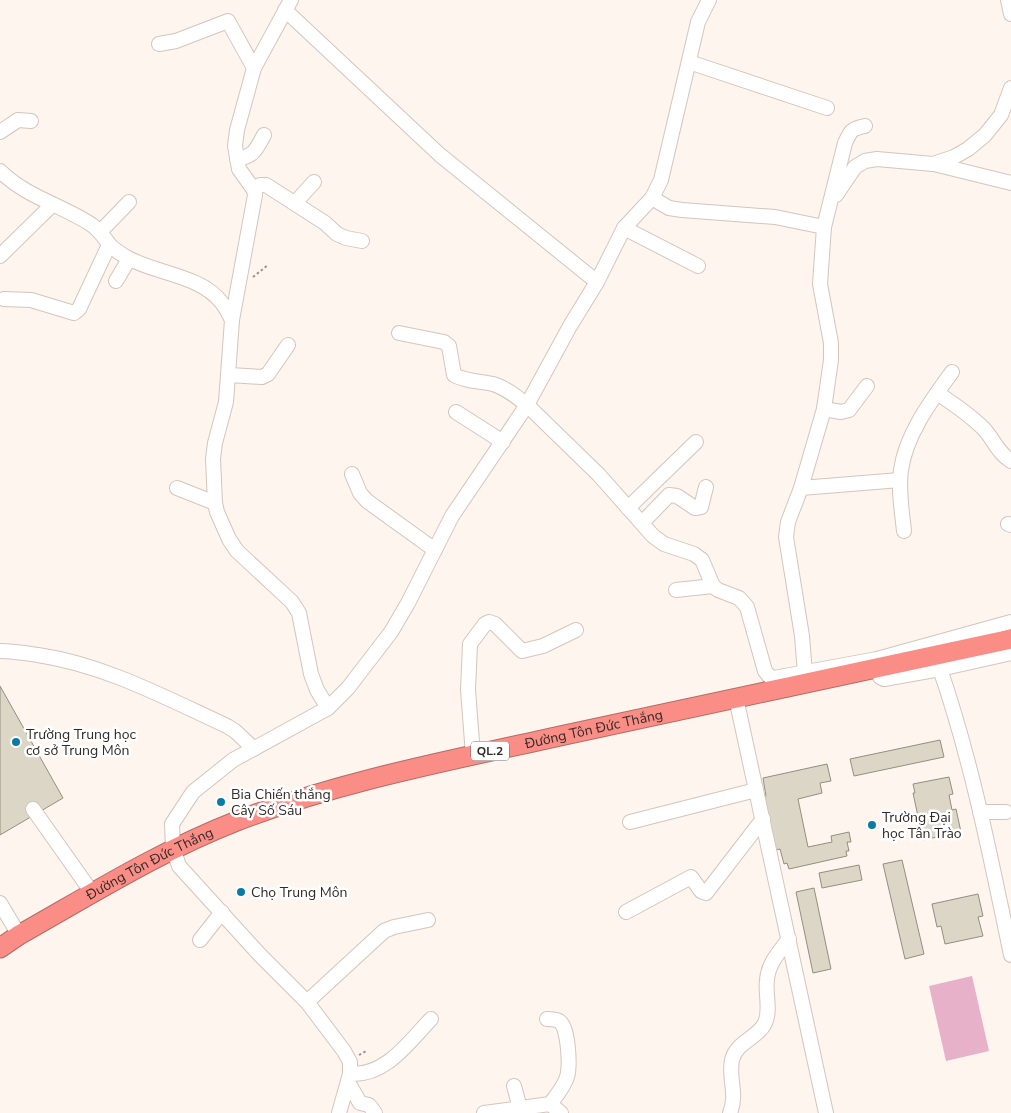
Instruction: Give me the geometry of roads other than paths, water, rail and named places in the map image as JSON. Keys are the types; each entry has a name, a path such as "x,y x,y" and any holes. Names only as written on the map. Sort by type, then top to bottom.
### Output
{"highway":[{"name":"Đường Tôn Đức Thắng","path":"0,948 19,935 173,848 288,802 347,785 474,755 736,698 877,664 1011,639"}],"street":[{"path":"339,1113 349,1078 350,1062 344,1051 307,1002 260,955 179,866 173,848 172,824 193,792 219,770 328,708 348,688 391,632 408,604 452,516 527,405 570,326 597,282 624,228 652,198 663,172 698,22 709,0"},
{"path":"1008,0 1011,14"},
{"path":"328,708 317,690 311,674 299,614 292,602 237,551 229,540 215,503 213,459 215,443 226,402 232,320 255,195 254,190 239,169 234,146 254,68 288,5 440,155 597,282"},
{"path":"159,44 176,41 228,21 254,68"},
{"path":"689,62 827,108"},
{"path":"934,164 954,157 968,149 985,135 1001,115 1011,88"},
{"path":"0,132 18,120 31,121"},
{"path":"805,673 802,636 786,537 788,522 801,488 824,409 832,360 832,343 820,284 824,227 850,132 855,128 865,126"},
{"path":"237,159 253,154 264,135"},
{"path":"832,202 855,166 865,161 877,159 934,164 1011,183"},
{"path":"0,172 10,182 52,205 80,217 100,232 109,244 129,259 158,271 195,282 223,303 232,320"},
{"path":"295,203 314,182"},
{"path":"254,190 260,185 266,184 325,223 337,234 362,241"},
{"path":"652,198 670,208 775,217 824,227"},
{"path":"100,232 129,202"},
{"path":"0,256 52,205"},
{"path":"624,228 698,266"},
{"path":"4,299 31,300 74,312 79,309 109,244"},
{"path":"116,281 129,259"},
{"path":"400,333 444,342 449,346 454,375 474,382 500,386 527,405 599,475 642,523 664,544 694,554 702,560 713,586 718,590 739,598 747,607 768,676 774,678 877,664 1011,622"},
{"path":"229,375 262,377 268,374 288,345"},
{"path":"904,531 900,480 908,445 937,393 952,372"},
{"path":"824,409 841,412 849,410 867,386"},
{"path":"937,393 968,414 986,431 999,452 1011,462"},
{"path":"456,412 503,442"},
{"path":"628,508 696,442"},
{"path":"352,474 360,493 367,501 435,550"},
{"path":"801,488 900,480"},
{"path":"642,523 662,500 672,494 695,508 701,507 706,487"},
{"path":"176,488 215,503"},
{"path":"676,590 713,586"},
{"path":"474,755 468,690 470,644 485,624 489,622 495,624 522,651 543,646 576,630"},
{"path":"0,651 56,658 112,674 235,730 254,749"},
{"path":"877,664 880,677 884,679 1011,653"},
{"path":"940,669 968,761 1011,955"},
{"path":"736,698 826,1113"},
{"path":"630,822 756,790"},
{"path":"33,809 93,894"},
{"path":"980,812 1006,812"},
{"path":"626,912 691,877 701,891 706,893 763,819"},
{"path":"0,903 19,935"},
{"path":"200,940 222,912"},
{"path":"307,1002 384,931 394,926 428,920"},
{"path":"730,1113 734,1094 730,1070 732,1057 737,1048 765,1023 767,1016 768,972 772,961 789,940"},
{"path":"349,1078 375,1070 393,1059 431,1019"},
{"path":"547,1019 559,1020 567,1035 568,1069 564,1084 550,1104"},
{"path":"349,1078 360,1103 369,1105 375,1113"},
{"path":"514,1086 520,1108"},
{"path":"484,1113 550,1104 561,1113"}],"place":[{"name":"Trường Trung học cơ sở Trung Môn","path":"16,742"},
{"name":"Bia Chiến thắng Cây Số Sáu","path":"221,802"},
{"name":"Trường Đại học Tân Trào","path":"872,825"},
{"name":"Chọ Trung Môn","path":"241,892"}]}
